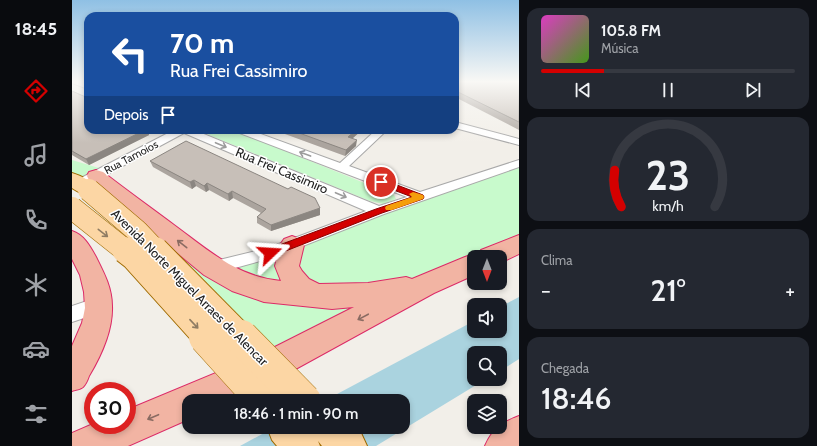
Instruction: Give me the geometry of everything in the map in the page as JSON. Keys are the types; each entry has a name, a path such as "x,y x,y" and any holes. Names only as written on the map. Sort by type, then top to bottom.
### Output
{"highway":[{"path":"82,187 213,268 241,283 264,291 332,297 368,295 425,285"},
{"path":"72,240 84,256 94,277 99,295 99,318 92,340 72,369"},
{"path":"506,250 519,244"},
{"path":"292,245 287,266 292,278 300,287 316,296"},
{"path":"206,394 285,359 425,285 467,267"},
{"path":"85,446 182,404"},
{"path":"504,446 519,434"}],"main road":[{"name":"Avenida Norte Miguel Arraes de Alencar","path":"82,187 134,257 258,394"},
{"name":"Avenida Norte Miguel Arraes de Alencar","path":"82,187 137,231 297,394"},
{"path":"292,434 301,446"},
{"path":"336,434 348,446"}],"street":[{"path":"459,126 519,142"},
{"name":"Rua Tamoios","path":"82,187 175,134"},
{"name":"Rua Frei Cassimiro","path":"196,134 379,211"},
{"name":"Rua Frei Cassimiro","path":"252,134 420,197"},
{"path":"342,167 378,134"},
{"path":"213,268 270,253 379,211 519,163"},
{"path":"72,314 99,305"}],"green space":[{"path":"208,134 244,134 394,195 396,199 383,204 370,201"},
{"path":"72,160 109,171 104,178 209,256 224,260 241,258 519,163 519,244 506,250 467,250 467,261 285,359 72,179"}],"water":[{"path":"519,297 519,359 507,367 507,346 467,346 467,386 475,386 410,425 410,394 337,394 467,325 467,338 507,338 507,303"},
{"path":"262,434 396,434 376,446 240,446"}],"building":[{"path":"72,102 84,102 84,134 137,134 86,159 72,151"},
{"path":"478,102 519,102 519,122"},
{"path":"302,134 351,134 348,137 357,140 346,150"},
{"path":"186,141 288,189 291,187 315,198 320,208 271,225 257,217 266,209 232,191 228,194 207,183 204,186 194,180 190,182 150,161"}],"slow traffic":[{"path":"389,208 420,197 413,194"}],"route":[{"path":"270,253 379,211 420,197 381,182"}]}
